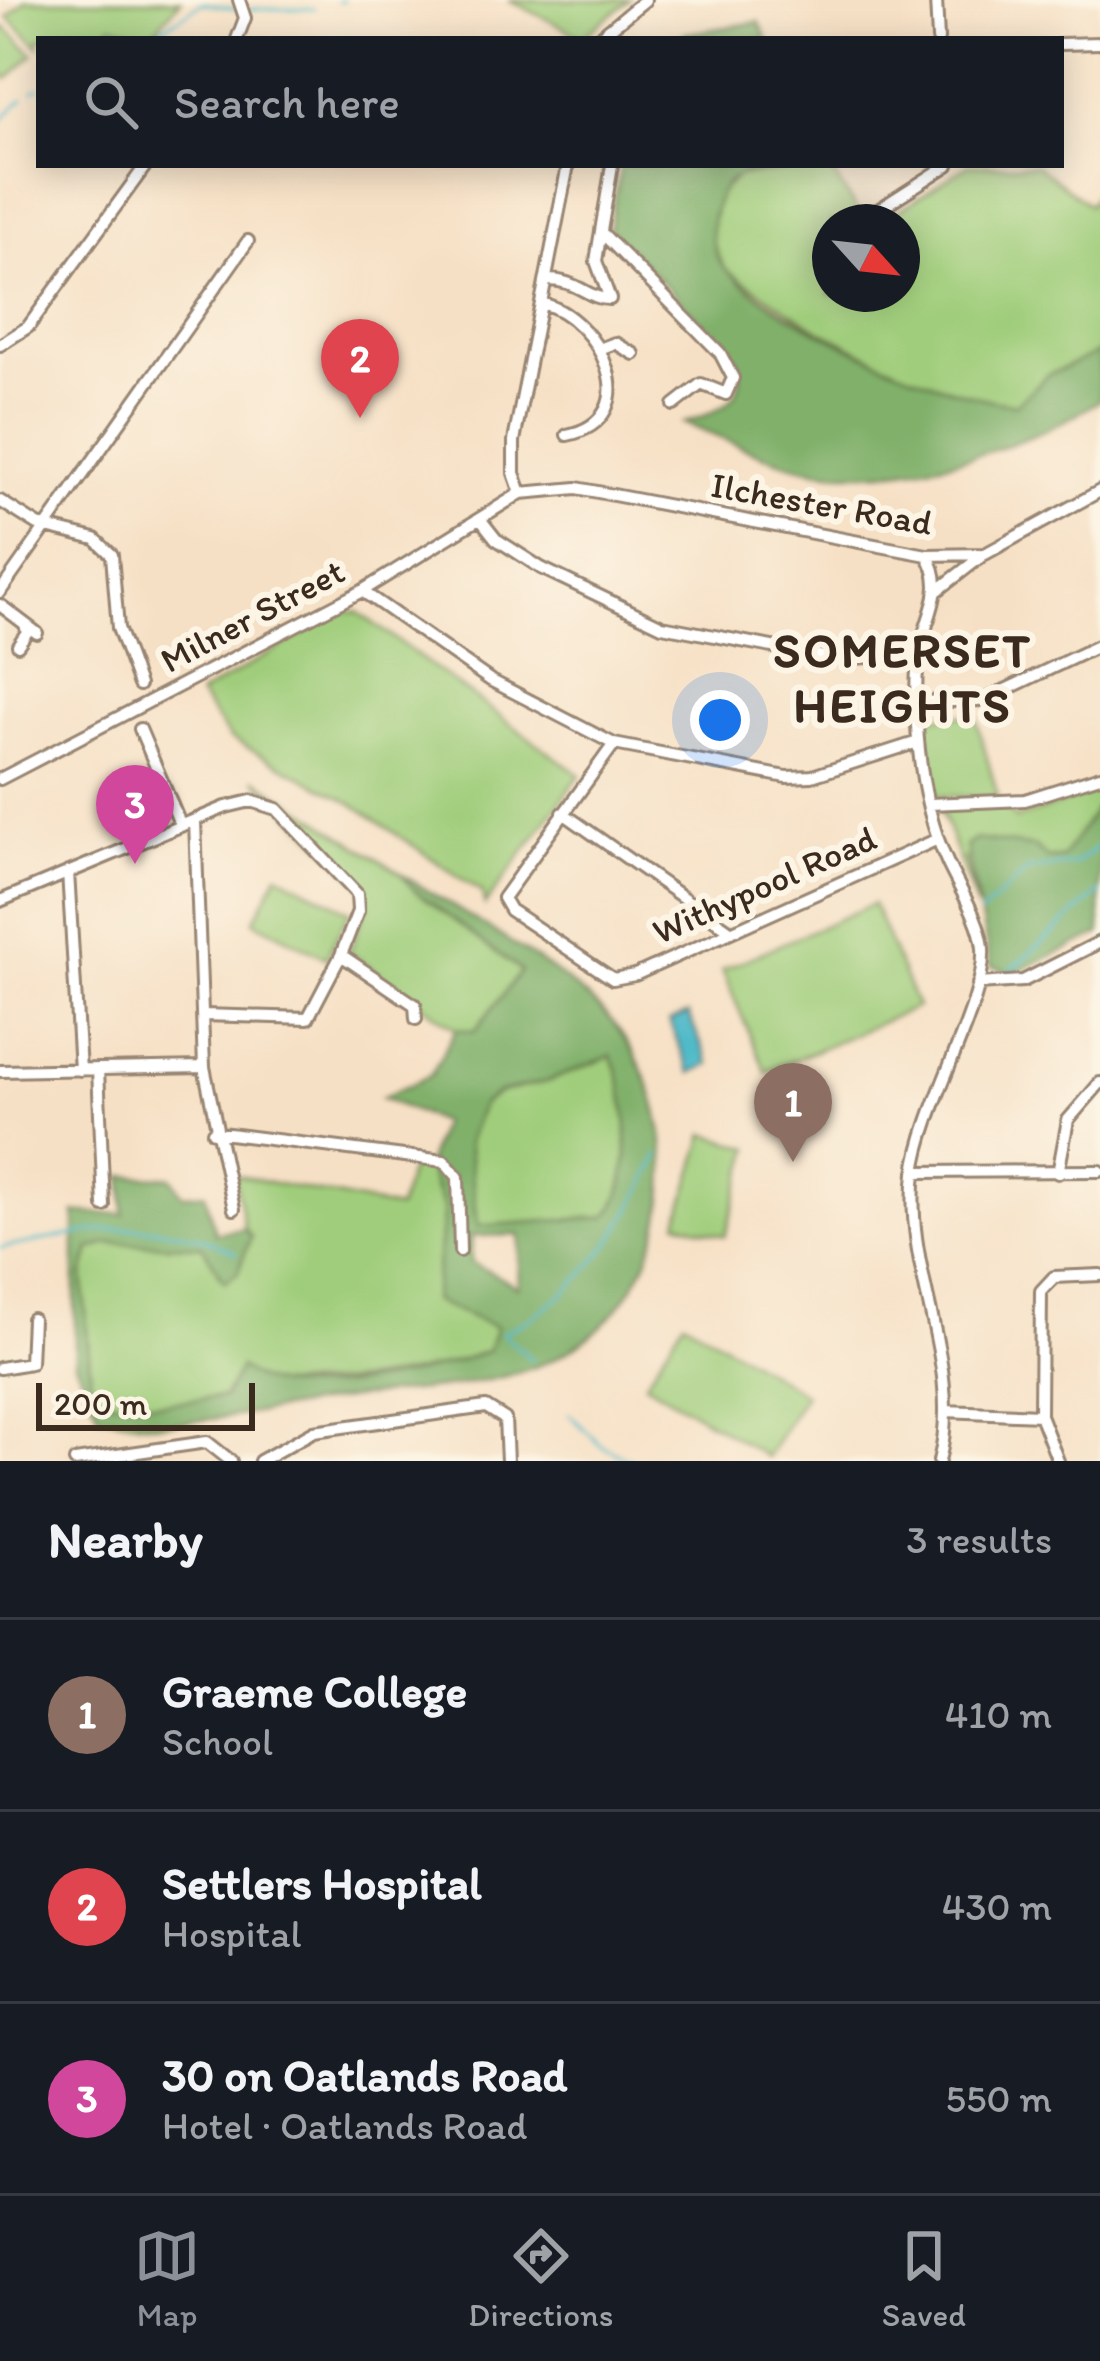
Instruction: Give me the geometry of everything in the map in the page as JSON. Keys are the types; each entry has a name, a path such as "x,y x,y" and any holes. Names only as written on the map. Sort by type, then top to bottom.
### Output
{"street":[{"path":"238,36 245,19 239,0"},
{"path":"601,36 645,0"},
{"path":"936,0 938,36"},
{"path":"1064,44 1100,43"},
{"path":"0,345 28,327 144,168"},
{"path":"521,493 512,456 567,168"},
{"path":"546,280 569,280 595,297 610,299 596,266 612,168"},
{"path":"888,204 943,168"},
{"path":"601,232 720,353 734,378 726,394 701,384 674,405"},
{"path":"0,592 248,241"},
{"path":"541,303 566,310 602,348 608,403 595,424 567,436"},
{"path":"602,348 615,343 634,354"},
{"name":"Ilchester Road","path":"521,493 577,488 928,555 985,554 1100,491"},
{"name":"Milner Street","path":"1,777 362,591 521,493"},
{"path":"0,501 47,529 95,539 112,555 118,628 139,686"},
{"path":"481,520 496,539 541,568 662,626 835,659 918,654"},
{"path":"938,591 985,554"},
{"path":"928,555 938,576 938,591 918,654 918,742 938,839 982,940 978,985 931,1106 915,1172 915,1231 937,1321 945,1412 939,1461"},
{"path":"362,591 490,680 614,744 785,777 812,776 918,742"},
{"path":"0,605 38,634"},
{"path":"18,645 27,632 25,624"},
{"path":"920,702 984,700 1100,645"},
{"path":"140,729 181,826"},
{"path":"614,744 563,813 729,930"},
{"path":"929,804 1025,800 1100,776"},
{"path":"0,901 251,801 277,808 354,885 358,911 308,1018 202,1015"},
{"name":"Withypool Road","path":"563,813 505,891 504,904 614,979 635,975 938,839"},
{"path":"195,821 204,1067 213,1132 234,1209"},
{"path":"68,872 80,1070"},
{"path":"978,985 1023,981 1100,942"},
{"path":"340,955 415,1005 416,1019"},
{"path":"0,1071 204,1067"},
{"path":"98,1070 104,1206"},
{"path":"1058,1173 1069,1120 1100,1083"},
{"path":"213,1132 444,1161 458,1177 460,1252"},
{"path":"915,1172 1100,1171"},
{"path":"1058,1461 1040,1415 1041,1292 1054,1277 1100,1275"},
{"path":"0,1368 30,1364 32,1319"},
{"path":"260,1461 314,1431 486,1408 506,1419 507,1461"},
{"path":"945,1412 1040,1415"},
{"path":"75,1461 207,1442 222,1449 231,1461"}],"green space":[{"path":"26,0 181,0 150,36 112,25 100,36 36,36 36,44 8,17"},
{"path":"509,0 630,0 580,36"},
{"path":"759,22 766,36 682,36"},
{"path":"5,27 33,54 8,79 0,72 0,31"},
{"path":"620,168 787,168 738,176 717,202 712,228 715,251 728,271 754,292 824,335 906,373 1016,404 1048,375 1100,352 1100,400 1010,444 910,469 844,473 762,455 684,423 719,409 735,395 739,385 736,358 609,228"},
{"path":"829,168 853,204 812,204 812,312 920,312 920,204 908,204 963,168 1040,168 1089,205 1100,186 1100,352 1048,375 1016,404 981,400 897,370 814,327 725,269 709,234 718,193 738,176"},
{"path":"340,612 358,612 580,775 485,905 482,893 353,804 230,738 199,695"},
{"path":"975,715 998,797 937,796 925,717"},
{"path":"254,778 400,873 414,890 522,971 475,1031 456,1029 349,952 367,906 362,885"},
{"path":"1100,790 1100,803 1063,858 965,859 977,908 940,808 1004,805 1016,819"},
{"path":"1100,803 1100,934 1014,973 991,966 966,846 976,839 1035,847 1049,859 1062,858"},
{"path":"400,873 549,968 621,1033 646,1078 660,1126 665,1175 659,1224 642,1270 616,1310 579,1344 511,1375 186,1422 147,1423 99,1415 75,1363 75,1213 124,1214 123,1176 171,1177 183,1195 205,1193 215,1233 244,1228 251,1237 237,1273 225,1282 202,1246 110,1243 90,1249 83,1274 92,1399 163,1403 224,1397 240,1367 261,1380 290,1386 360,1383 488,1351 496,1327 433,1301 444,1210 426,1165 441,1122 382,1098 431,1075 456,1029 475,1031 521,971 414,890","holes":["611,1056 623,1091 627,1139 622,1186 605,1217 478,1226 468,1141 482,1104 500,1092 546,1082","520,1235 518,1287 471,1262 472,1236"]},
{"path":"278,874 350,911 326,958 254,921"},
{"path":"873,904 917,1007 766,1072 722,970"},
{"path":"611,1056 623,1091 627,1139 622,1185 605,1217 478,1227 468,1141 482,1104 500,1092 546,1082"},
{"path":"705,1134 751,1148 725,1236 678,1222"},
{"path":"412,1162 426,1165 444,1210 433,1301 496,1327 488,1351 427,1369 364,1380 301,1385 237,1382 225,1397 163,1403 92,1399 83,1274 90,1249 110,1243 202,1246 213,1256 219,1276 237,1273 251,1237 244,1228 235,1175 398,1209"},
{"path":"684,1320 805,1394 767,1457 645,1383"}],"water":[{"path":"688,1014 710,1064 691,1073 669,1022"}],"waterway":[{"path":"338,2 343,0"},
{"path":"151,36 202,3 236,9"},
{"path":"250,9 314,9"},
{"path":"106,36 116,28 138,36"},
{"path":"0,121 23,99"},
{"path":"980,914 1028,870 1075,864 1100,845"},
{"path":"1002,978 1100,892"},
{"path":"999,980 1100,892"},
{"path":"964,928 969,923"},
{"path":"532,1360 502,1333 555,1300 597,1259 631,1210 659,1155"},
{"path":"0,1248 91,1232 149,1228 206,1240 236,1253"},
{"path":"569,1414 601,1445 633,1461"}],"place":[{"name":"Settlers Hospital","path":"360,418"},
{"name":"30 on Oatlands Road","path":"135,864"},
{"name":"Graeme College","path":"793,1162"}],"district":[{"name":"SOMERSET HEIGHTS","path":"903,678"}]}
